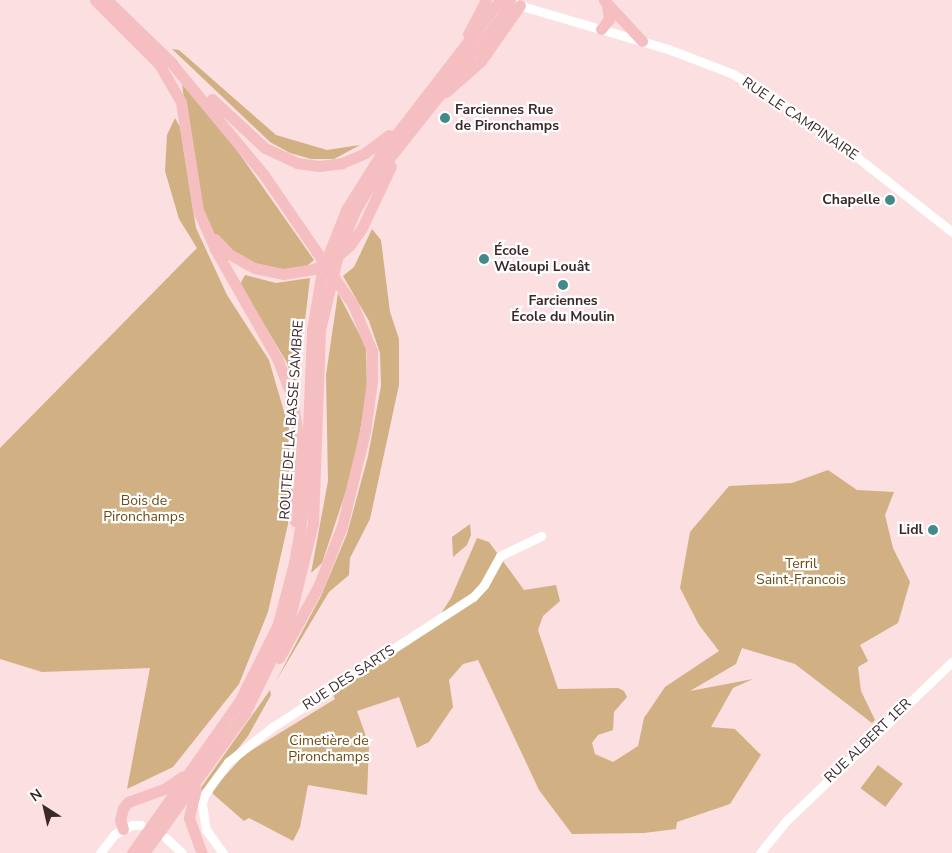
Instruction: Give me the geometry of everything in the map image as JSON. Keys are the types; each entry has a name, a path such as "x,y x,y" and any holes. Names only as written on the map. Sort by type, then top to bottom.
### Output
{"highway":[{"path":"95,0 137,41 168,75 180,102 193,191 204,226 277,358 292,397 298,433 294,563"},
{"path":"107,0 259,143 297,163 331,165 354,159 406,124"},
{"path":"437,84 451,55 470,31 486,0"},
{"name":"ROUTE DE LA BASSE SAMBRE","path":"144,853 245,713 260,686 288,625 313,523 320,330 330,277 323,254 368,172 437,84 499,0"},
{"path":"601,29 609,19 606,2"},
{"path":"606,2 642,41"},
{"name":"ROUTE DE LA BASSE SAMBRE","path":"132,853 223,726 253,678 278,624 294,563 305,500 312,330 339,250 363,196 400,143 438,97 458,84 481,61 515,3"},
{"path":"168,59 246,150 323,254 330,277 359,316 372,351 371,397 361,452 342,526 325,570 283,654 260,686"},
{"path":"204,226 229,254 254,268 283,274 314,269 343,252 362,228 400,143"},
{"path":"202,853 192,832 191,802 195,790 239,729 245,713"},
{"path":"123,829 121,814 128,802 180,778 223,726"}],"main road":[{"name":"RUE LE CAMPINAIRE","path":"499,0 515,3 642,41 727,71 768,94 839,143 952,232"},
{"name":"RUE DES SARTS","path":"220,851 204,824 203,799 212,782 233,757 271,728 473,597 484,585 500,556 541,536"},
{"name":"RUE ALBERT 1ER","path":"760,853 786,821 952,662"},
{"path":"100,853 108,841 123,829 141,825"},
{"path":"166,838 182,853"}],"green space":[{"path":"172,49 179,50 276,135 327,150 360,145 334,159 311,159 290,153 270,142"},
{"path":"182,83 229,139 314,260 302,270 265,269 236,253 211,233 193,178"},
{"name":"Bois de Pironchamps","path":"175,118 180,127 196,228 227,295 269,360 290,432 288,524 268,612 239,684 173,767 127,789 150,668 42,672 0,659 0,448 197,248 179,219 165,171 167,135"},
{"path":"372,229 381,240 390,312 399,339 399,385 370,519 350,558 349,575 329,592 276,681 321,596 347,534 368,456 381,386 380,353 369,321 343,276 354,267"},
{"path":"245,275 276,283 310,278 297,389 286,361 240,284"},
{"path":"338,293 366,347 367,392 353,470 322,563 311,573 328,481 326,375"},
{"path":"828,470 857,490 894,492 885,515 893,548 910,582 898,623 860,645 868,661 858,667 861,691 875,720 872,723 795,664 742,648 736,664 690,691 753,679 733,688 711,727 735,729 761,755 730,804 677,822 676,829 644,833 572,834 539,790 478,660 463,664 449,680 453,707 429,742 417,748 399,697 357,711 369,745 367,795 308,785 300,827 293,841 249,818 244,821 213,794 212,790 244,755 335,699 332,693 433,626 451,598 477,538 489,542 524,590 556,585 560,601 543,616 538,630 558,689 618,688 624,691 627,697 614,712 613,730 598,735 592,743 595,754 613,762 638,746 644,718 665,687 719,651 699,625 680,588 690,532 729,486 792,483"},
{"path":"470,524 471,535 467,545 453,557 452,537"},
{"path":"270,690 271,695 248,736 201,795 200,789"},
{"path":"878,765 903,784 885,807 861,788"}],"place":[{"name":"Farciennes Rue de Pironchamps","path":"445,118"},
{"name":"Chapelle","path":"890,200"},
{"name":"École Waloupi Louât","path":"484,259"},
{"name":"Farciennes École du Moulin","path":"563,285"},
{"name":"Lidl","path":"933,530"}],"park label":[{"name":"Terril Saint-Francois","path":"801,572"},
{"name":"Cimetière de Pironchamps","path":"329,750"}]}
